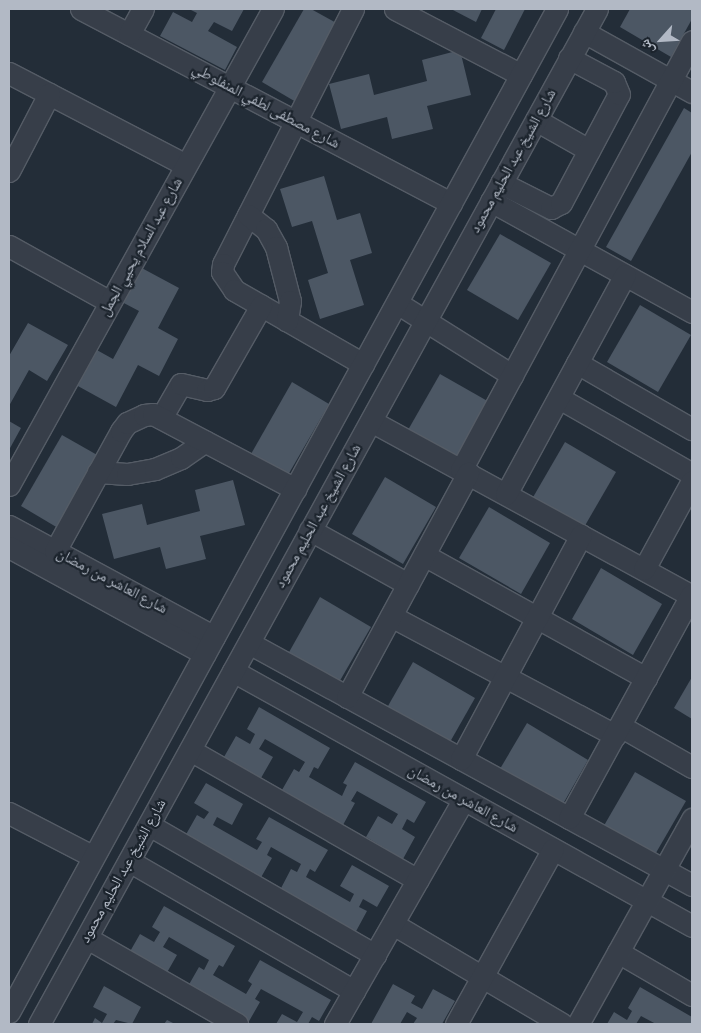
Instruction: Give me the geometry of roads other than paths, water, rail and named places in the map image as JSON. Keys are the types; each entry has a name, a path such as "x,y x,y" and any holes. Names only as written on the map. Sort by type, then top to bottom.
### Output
{"street":[{"name":"شارع مصطفى لطفي المنفلوطي","path":"81,9 451,203"},
{"path":"129,34 142,9"},
{"path":"352,9 223,264 222,272 228,285 363,364"},
{"path":"395,9 418,14 521,75"},
{"path":"9,1012 30,976 92,856 210,646 557,9"},
{"name":"شارع الشيخ عبد الحليم محمود","path":"43,1023 56,993 128,861 597,9"},
{"name":"شارع عبد السلام يحيي الجمل","path":"9,485 230,87 269,10"},
{"path":"584,32 692,92"},
{"path":"347,697 424,555 512,375 692,41"},
{"path":"496,192 551,208 556,207 589,150 620,89 614,82 570,58"},
{"path":"9,73 186,165"},
{"path":"9,171 49,94"},
{"path":"536,120 589,150"},
{"path":"496,192 580,250 692,312"},
{"path":"248,215 266,229 276,247 290,300 287,321"},
{"path":"9,246 110,302"},
{"path":"506,494 625,275"},
{"path":"397,303 512,375"},
{"path":"161,418 181,384 208,390 214,388 261,306"},
{"path":"578,363 692,429"},
{"path":"559,398 692,474"},
{"path":"55,551 127,423 144,415 161,418 295,489"},
{"path":"370,421 692,596 569,818"},
{"path":"98,472 127,474 155,469 182,458 205,441"},
{"path":"644,569 692,481"},
{"name":"شارع العاشر من رمضان","path":"9,526 55,551 210,646"},
{"path":"310,530 408,584"},
{"path":"461,760 581,535"},
{"name":"شارع العاشر من رمضان","path":"9,547 210,646"},
{"path":"424,555 646,678"},
{"path":"391,616 505,677 692,766"},
{"path":"248,643 692,886"},
{"name":"شارع العاشر من رمضان","path":"233,671 692,926"},
{"path":"190,750 418,880"},
{"path":"335,1024 464,800"},
{"path":"9,813 92,856"},
{"path":"578,1024 692,819"},
{"path":"149,825 375,955"},
{"path":"456,1024 553,849"},
{"path":"128,861 354,991"},
{"path":"393,924 562,1024"},
{"path":"87,938 237,1024"},
{"path":"618,952 692,995"},
{"path":"30,976 56,993"}]}
